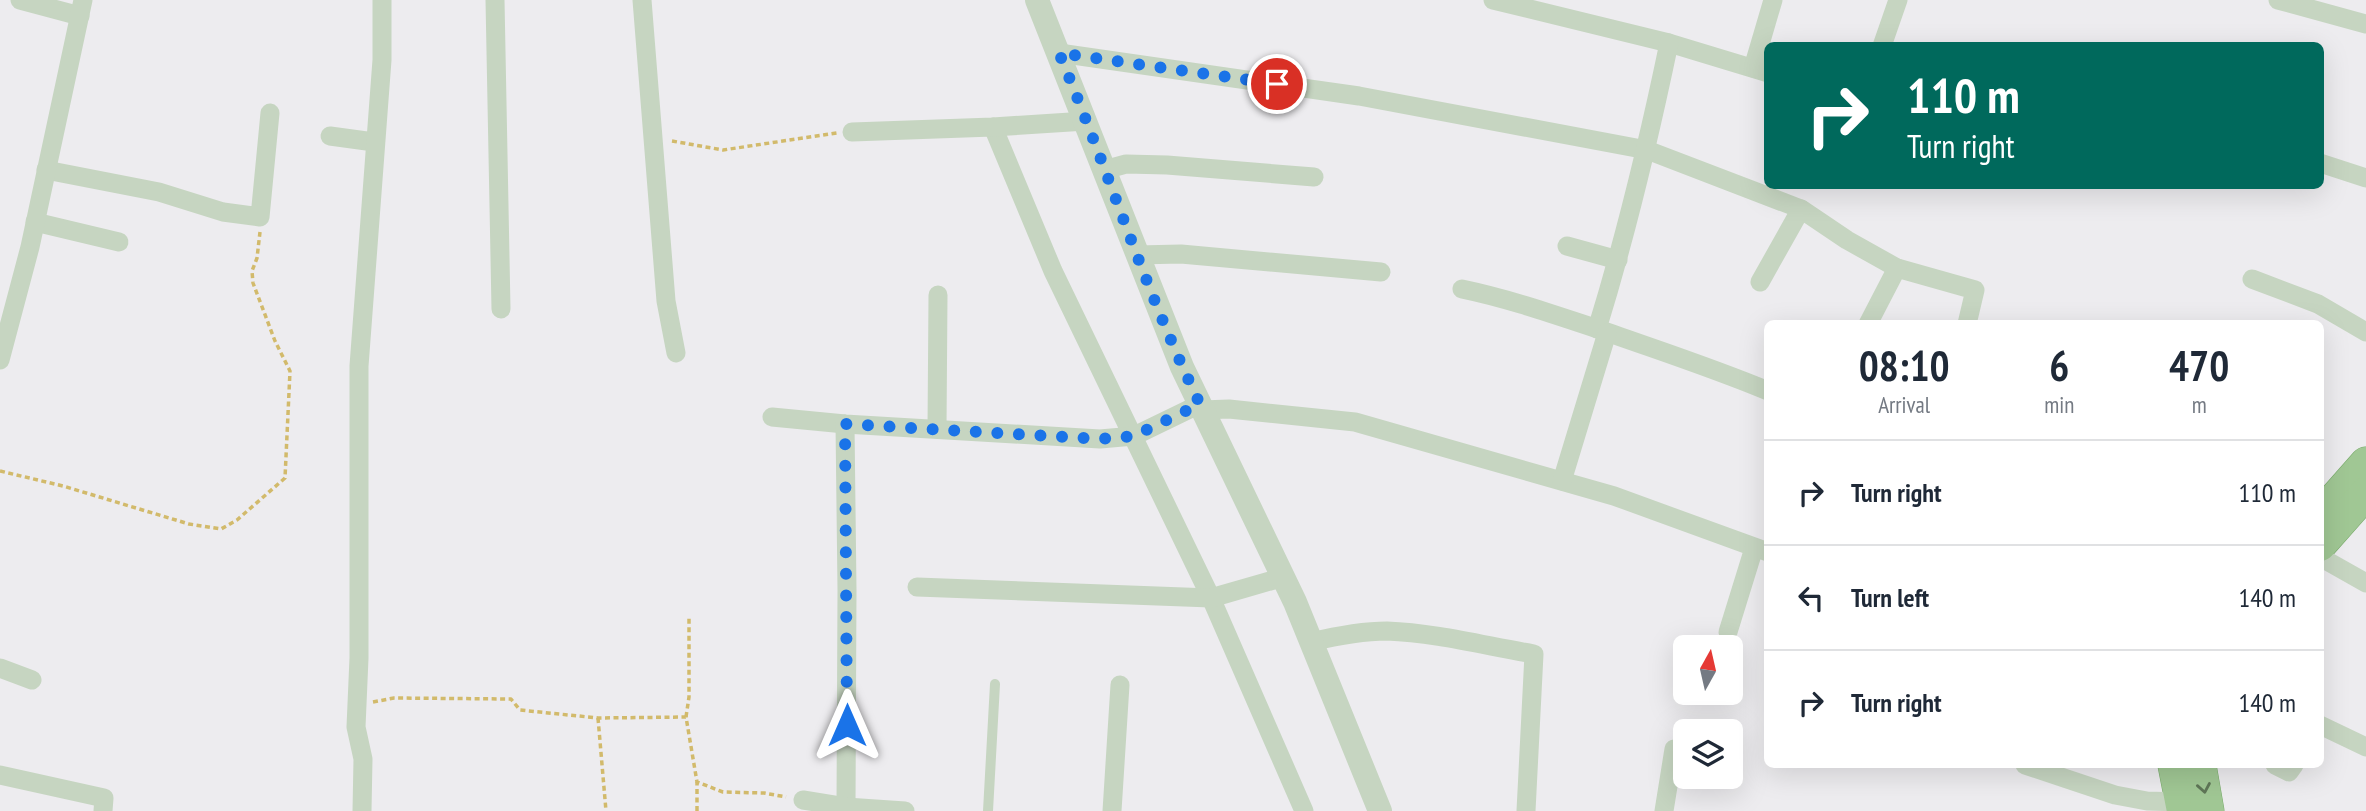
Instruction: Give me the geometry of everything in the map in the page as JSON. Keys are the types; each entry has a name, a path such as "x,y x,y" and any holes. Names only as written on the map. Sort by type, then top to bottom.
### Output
{"highway":[{"path":"2324,534 2337,497 2366,463"},
{"path":"2175,768 2191,808"},
{"path":"2191,808 2199,768"}],"street":[{"path":"0,360 35,222 81,8 20,0"},
{"path":"362,811 363,759 356,727 359,366 382,60 382,0"},
{"path":"495,0 501,309"},
{"path":"642,0 666,301 677,353"},
{"path":"1037,0 1182,367 1284,578 1375,810"},
{"path":"1493,0 1670,43 1760,71 1764,49"},
{"path":"1765,42 1773,0"},
{"path":"1883,42 1898,0"},
{"path":"2278,0 2366,24"},
{"path":"1562,481 1647,150 1670,43"},
{"path":"1059,53 1359,96 1647,150 1801,209 1847,240 1897,268 1975,290 1968,320"},
{"path":"46,170 159,192 223,212 260,217 270,113"},
{"path":"852,132 1086,121"},
{"path":"993,127 1053,271 1211,598 1304,811"},
{"path":"330,136 374,142"},
{"path":"1104,170 1126,164 1167,165 1314,177"},
{"path":"2324,164 2366,178"},
{"path":"1760,282 1801,209"},
{"path":"35,222 119,242"},
{"path":"1567,246 1618,260"},
{"path":"1137,255 1181,254 1381,272"},
{"path":"1870,320 1897,268"},
{"path":"2252,279 2318,304 2366,332"},
{"path":"1462,289 1499,296 1764,389"},
{"path":"937,295 937,429"},
{"path":"772,417 1100,439 1134,436 1201,407 1355,422 1614,496 1761,550 1728,632"},
{"path":"845,424 846,807"},
{"path":"2324,559 2366,583"},
{"path":"917,587 1211,598 1284,578"},
{"path":"1311,642 1342,634 1386,631 1534,654 1526,811"},
{"path":"0,668 32,680"},
{"path":"1112,811 1120,685"},
{"path":"2324,727 2366,747"},
{"path":"1664,811 1673,755"},
{"path":"2034,768 2115,795 2191,808"},
{"path":"0,775 104,798 103,811"},
{"path":"803,800 846,807 905,811"}],"lane":[{"path":"988,811 995,684"}],"path":[{"path":"652,138 723,150 817,134 852,132"},
{"path":"0,471 63,486 189,524 220,529 237,520 285,478 290,371 275,341 253,283 252,271 257,258 260,217"},
{"path":"689,615 690,697 686,717 697,782 697,811"},
{"path":"358,706 394,698 511,699 520,710 598,718 686,717"},
{"path":"598,718 607,811"},
{"path":"697,782 723,792 764,793 803,800"}],"route":[{"path":"847,725 845,424 1100,439 1134,436 1200,404 1182,367 1139,260 1059,53 1277,84"}]}
